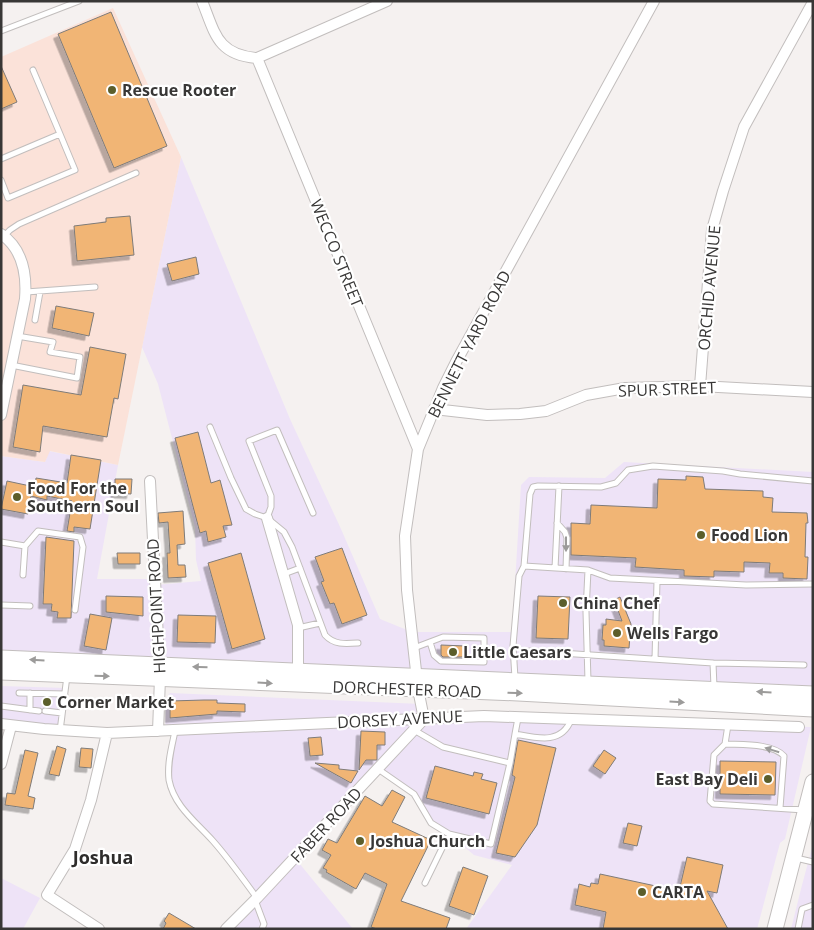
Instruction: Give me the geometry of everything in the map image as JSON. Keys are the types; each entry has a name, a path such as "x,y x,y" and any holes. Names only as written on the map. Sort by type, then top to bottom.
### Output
{"main road":[{"name":"DORCHESTER ROAD","path":"1,658 160,672 588,691 813,709"},
{"name":"DORCHESTER ROAD","path":"1,672 67,675 160,672"},
{"name":"DORCHESTER ROAD","path":"418,683 515,681 588,691 714,690 813,694"},
{"path":"776,929 813,782"}],"street":[{"path":"202,1 215,34 225,49 243,57 257,58 387,1"},
{"name":"BENNETT YARD ROAD","path":"424,719 407,590 405,536 418,449 456,362 654,1"},
{"name":"ORCHID AVENUE","path":"700,386 712,230 723,191 744,127 813,2"},
{"name":"WECCO STREET","path":"257,58 418,449"},
{"path":"1,415 26,279 23,263 16,250 3,235"},
{"name":"SPUR STREET","path":"434,409 487,415 520,414 546,411 586,395 625,388 700,386 813,392"},
{"name":"HIGHPOINT ROAD","path":"150,481 160,672 158,731"},
{"path":"267,518 298,628 298,678"},
{"name":"DORSEY AVENUE","path":"6,725 60,731 107,733 424,719 454,716 799,727"},
{"name":"FABER ROAD","path":"226,929 424,719"},
{"path":"1,764 6,725"},
{"path":"99,929 47,895 74,849 91,800 107,733"}],"lane":[{"path":"1,31 79,1"},
{"path":"1,180 8,198 74,170 33,70"},
{"path":"1,159 60,134"},
{"path":"3,235 19,224 136,173"},
{"path":"25,292 95,287"},
{"path":"35,320 40,292"},
{"path":"11,365 77,378 80,357 50,352 52,342 17,336"},
{"path":"210,427 246,509 267,518 284,532 292,547 325,635 330,641 337,643 358,643"},
{"path":"267,518 271,507 271,496 249,441 277,430 313,513"},
{"path":"515,681 513,646 518,576 524,566 530,494 533,488 538,486 601,487 616,483 628,470 653,466 723,471 813,481"},
{"path":"555,568 559,486"},
{"path":"557,523 565,532 567,538 566,569"},
{"path":"23,575 25,546 38,531 80,537 83,547 75,610"},
{"path":"1,542 25,546"},
{"path":"524,566 588,570 610,578 657,581 746,585 813,584"},
{"path":"283,575 300,568"},
{"path":"588,570 586,612 588,691"},
{"path":"655,659 657,581"},
{"path":"1,605 30,606"},
{"path":"298,628 320,623"},
{"path":"414,648 443,637 484,638 484,662 441,661 434,655 430,642"},
{"path":"530,651 713,663 804,665"},
{"path":"713,663 714,690"},
{"path":"60,731 67,675"},
{"path":"20,693 65,694"},
{"path":"30,693 30,710"},
{"path":"1,706 62,713"},
{"path":"378,769 414,794 431,823 449,834 491,844 510,763 518,717"},
{"path":"516,734 546,738 555,736 567,729 571,719"},
{"path":"728,724 724,744 714,755 710,801 713,804 780,808 809,802"},
{"path":"175,730 169,769 169,779 174,793 187,816 213,841 256,899 264,924 262,929"},
{"path":"414,730 443,747 510,763"},
{"path":"724,744 761,747 775,750 784,756 780,808"},
{"path":"425,883 449,834"},
{"path":"794,858 813,862"},
{"path":"798,929 802,909 813,905"}],"shaded area":[{"path":"113,8 181,157 118,465 50,451 45,462 1,456 1,57"},
{"path":"181,157 290,419 380,619 412,632 512,632 521,485 529,477 605,478 624,462 813,472 813,686 1,652 1,456 45,462 49,451 118,465 97,579 155,579 156,585 201,581 196,560 195,527 158,384 142,347"},
{"path":"1,686 66,688 60,731 1,724"},
{"path":"170,693 421,704 424,719 811,727 785,839 780,843 757,929 466,929 512,865 474,855 449,834 431,823 414,794 378,769 295,858 353,929 226,929 257,898 213,841 187,816 173,793 169,779 175,731 165,731 167,697"},
{"path":"813,844 813,929 791,929 801,889"},
{"path":"1,878 40,898 23,929 1,929"}],"building":[{"name":"Rescue Rooter","path":"111,12 167,146 114,168 58,34"},
{"path":"1,66 17,102 1,109"},
{"path":"130,216 134,255 77,261 74,226 106,222 106,218"},
{"path":"196,257 199,274 172,281 167,264"},
{"path":"56,306 94,313 89,336 52,328"},
{"path":"90,347 126,354 118,399 114,398 107,437 43,426 40,452 13,447 23,385 81,395"},
{"path":"198,432 211,483 220,480 232,525 223,526 226,537 208,542 206,531 200,533 175,438"},
{"path":"71,455 101,460 90,529 74,527 74,532 67,531 72,501 47,496 47,500 31,496 28,514 1,509 7,481 35,487 36,478 67,483"},
{"path":"686,476 703,477 705,489 763,491 763,497 773,498 772,512 807,513 805,557 808,557 807,579 783,578 783,573 769,573 770,563 744,562 744,572 714,571 714,577 684,576 684,570 635,567 636,558 571,555 571,523 590,524 591,505 657,508 658,479 686,480"},
{"path":"115,479 132,479 131,494 115,493"},
{"path":"183,511 185,544 177,545 178,565 185,565 186,577 168,578 167,553 170,553 168,522 159,523 158,513"},
{"path":"46,537 74,541 71,618 57,618 58,612 51,611 52,604 43,604"},
{"path":"342,548 367,615 342,624 334,603 330,604 321,582 324,581 315,557"},
{"path":"117,553 140,553 140,564 118,564"},
{"path":"241,553 265,639 232,649 208,563"},
{"path":"106,596 143,597 143,616 106,612"},
{"path":"538,596 570,597 568,639 536,638"},
{"name":"Wells Fargo","path":"620,597 631,624 629,648 604,646 604,640 602,640 603,625 606,625 606,619 622,621 614,600"},
{"path":"90,614 112,618 106,650 84,646"},
{"path":"178,615 216,616 215,643 177,642"},
{"name":"Little Caesars","path":"441,645 465,646 465,657 443,657 441,655"},
{"path":"217,700 217,703 245,704 245,712 217,711 217,714 170,718 170,701"},
{"path":"361,731 385,732 385,745 377,745 377,760 366,760 359,770"},
{"path":"321,737 323,755 310,756 308,738"},
{"path":"518,740 556,748 537,825 515,857 496,853 515,777 512,775"},
{"path":"57,746 66,749 59,776 49,774"},
{"path":"81,748 93,749 91,768 79,767"},
{"path":"25,750 38,753 28,796 35,798 33,809 5,805 7,793 15,794"},
{"path":"604,750 616,758 605,774 593,766"},
{"path":"720,761 776,762 775,795 720,794"},
{"path":"315,763 339,765 339,769 358,771 351,783"},
{"path":"435,766 473,776 474,772 483,774 481,779 497,783 489,814 426,798"},
{"path":"392,790 405,797 392,822 431,840 401,901 450,918 446,929 377,929 371,927 387,884 365,873 356,889 326,872 327,870 323,868 331,855 322,850 328,839 337,843 365,796 382,806"},
{"path":"628,823 642,826 637,846 623,843"},
{"name":"CARTA","path":"687,857 723,865 717,893 707,891 728,929 603,929 606,912 575,905 579,884 590,887 591,883 598,884 600,874 679,891"},
{"path":"463,867 488,876 474,915 449,906"},
{"path":"169,913 196,929 163,929 166,923 164,921"}],"place":[{"name":"Rescue Rooter","path":"112,90"},
{"name":"Food For the Southern Soul","path":"17,497"},
{"name":"Food Lion","path":"701,535"},
{"name":"China Chef","path":"563,603"},
{"name":"Wells Fargo","path":"617,633"},
{"name":"Little Caesars","path":"453,652"},
{"name":"Corner Market","path":"47,702"},
{"name":"East Bay Deli","path":"768,779"},
{"name":"Joshua Church","path":"360,841"},
{"name":"CARTA","path":"642,892"}],"district":[{"name":"Joshua","path":"103,858"}]}
